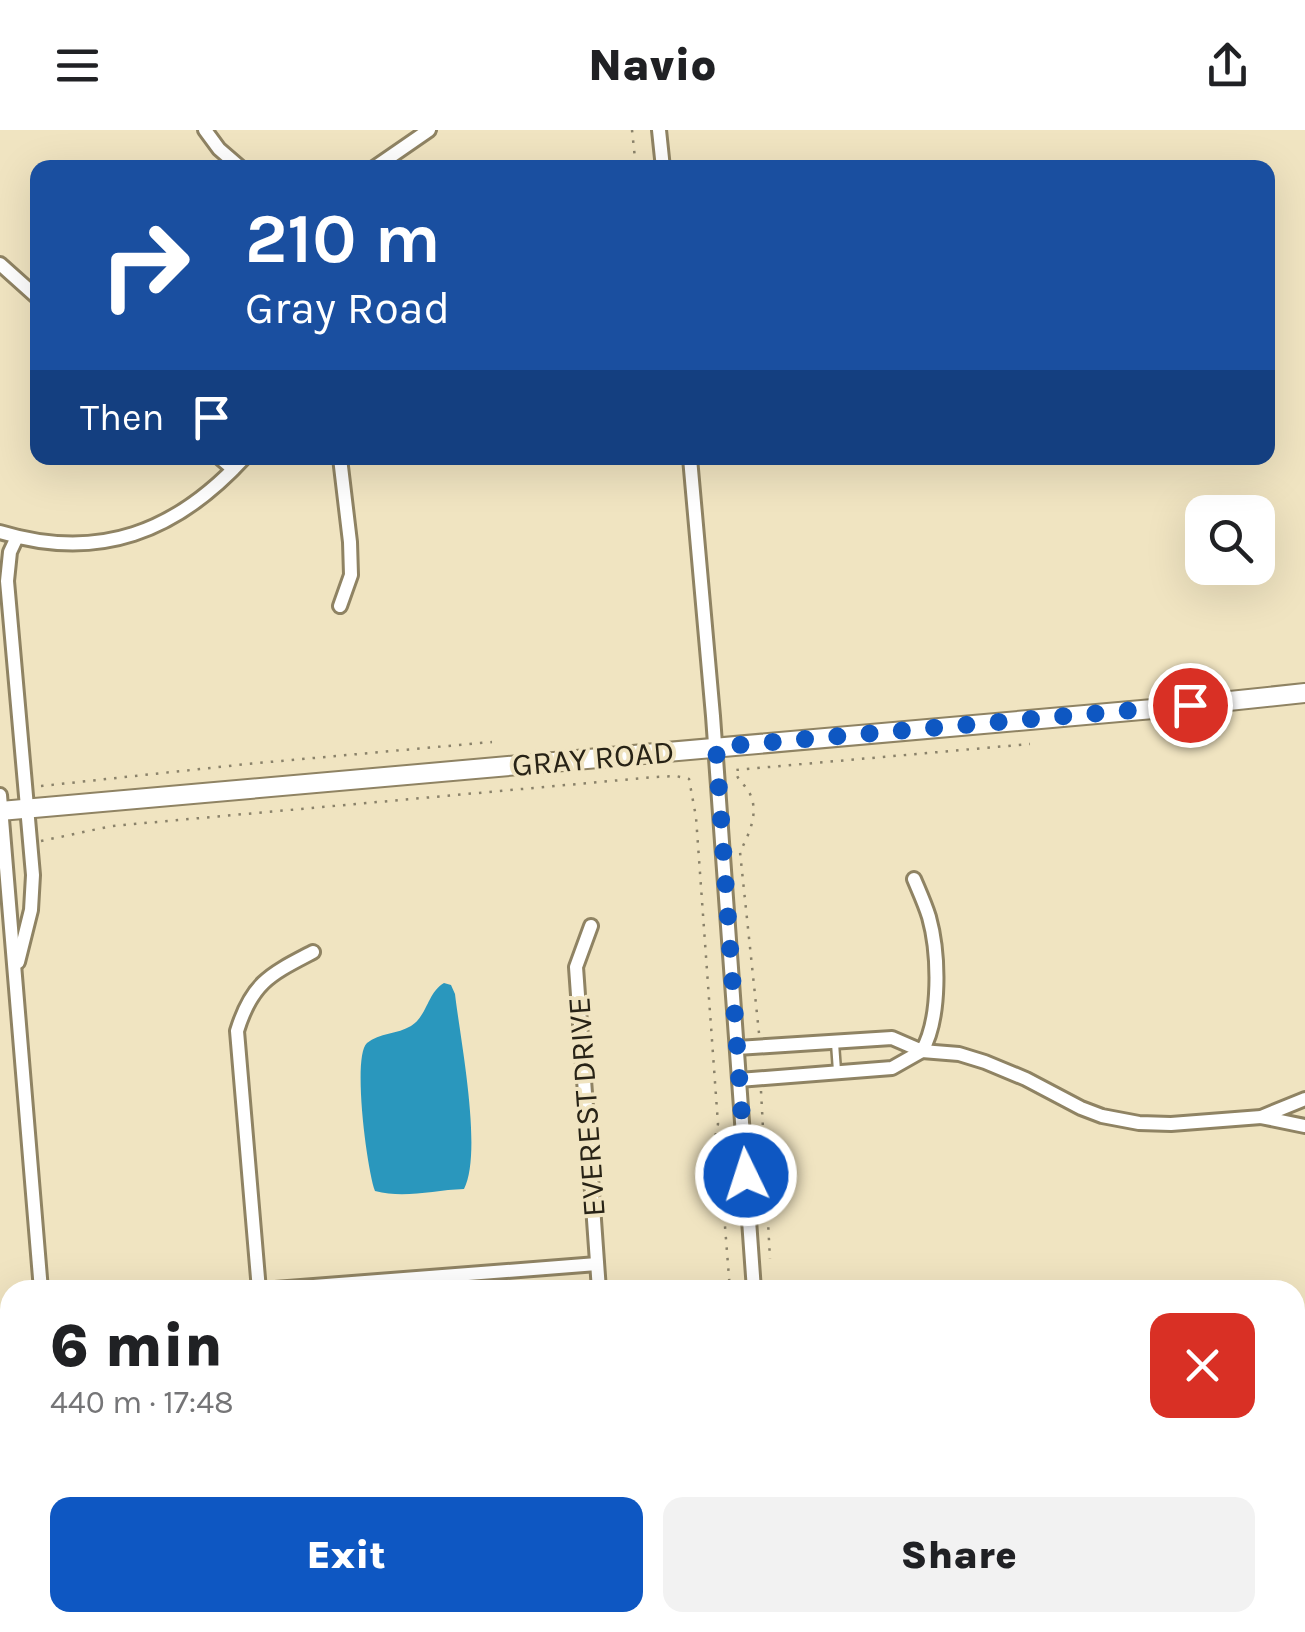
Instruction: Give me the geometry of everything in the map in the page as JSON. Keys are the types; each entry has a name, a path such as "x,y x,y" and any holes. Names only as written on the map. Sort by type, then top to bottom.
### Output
{"street":[{"path":"204,130 232,160"},
{"path":"386,160 430,130"},
{"path":"660,130 662,160"},
{"path":"0,264 30,291"},
{"path":"228,465 233,469"},
{"path":"0,532 36,541 76,544 140,532 200,500 237,465"},
{"path":"340,606 351,575 341,465"},
{"path":"691,465 716,747 753,1280"},
{"path":"16,974 31,910 33,875 5,625 8,564 17,537"},
{"name":"GRAY ROAD","path":"0,806 28,810 1305,693"},
{"path":"0,806 40,1280"},
{"path":"739,1080 892,1068 922,1051 934,1011 934,951 929,915 914,879"},
{"name":"EVEREST DRIVE","path":"591,926 576,968 598,1280"},
{"path":"259,1280 237,1031 248,1003 270,975 313,952"},
{"path":"737,1048 892,1038 922,1051 959,1054 985,1062 1081,1108 1125,1122 1154,1124 1261,1116 1305,1099"},
{"path":"1261,1116 1305,1126"},
{"path":"390,1280 597,1264"}],"lane":[{"path":"836,1043 838,1072"}],"path":[{"path":"632,130 635,160"},
{"path":"26,787 492,742"},
{"path":"759,1047 740,852 751,830 754,808 735,770 1030,744"},
{"path":"30,841 151,823 655,777 688,779 696,817 718,1124 714,1142 720,1163 729,1280"},
{"path":"760,1078 770,1259"}],"water":[{"path":"444,983 451,985 455,994 471,1123 469,1172 464,1189 408,1194 375,1191 362,1114 363,1052 372,1040 406,1029 417,1021"}],"route":[{"path":"746,1175 716,747 1190,705"}]}
